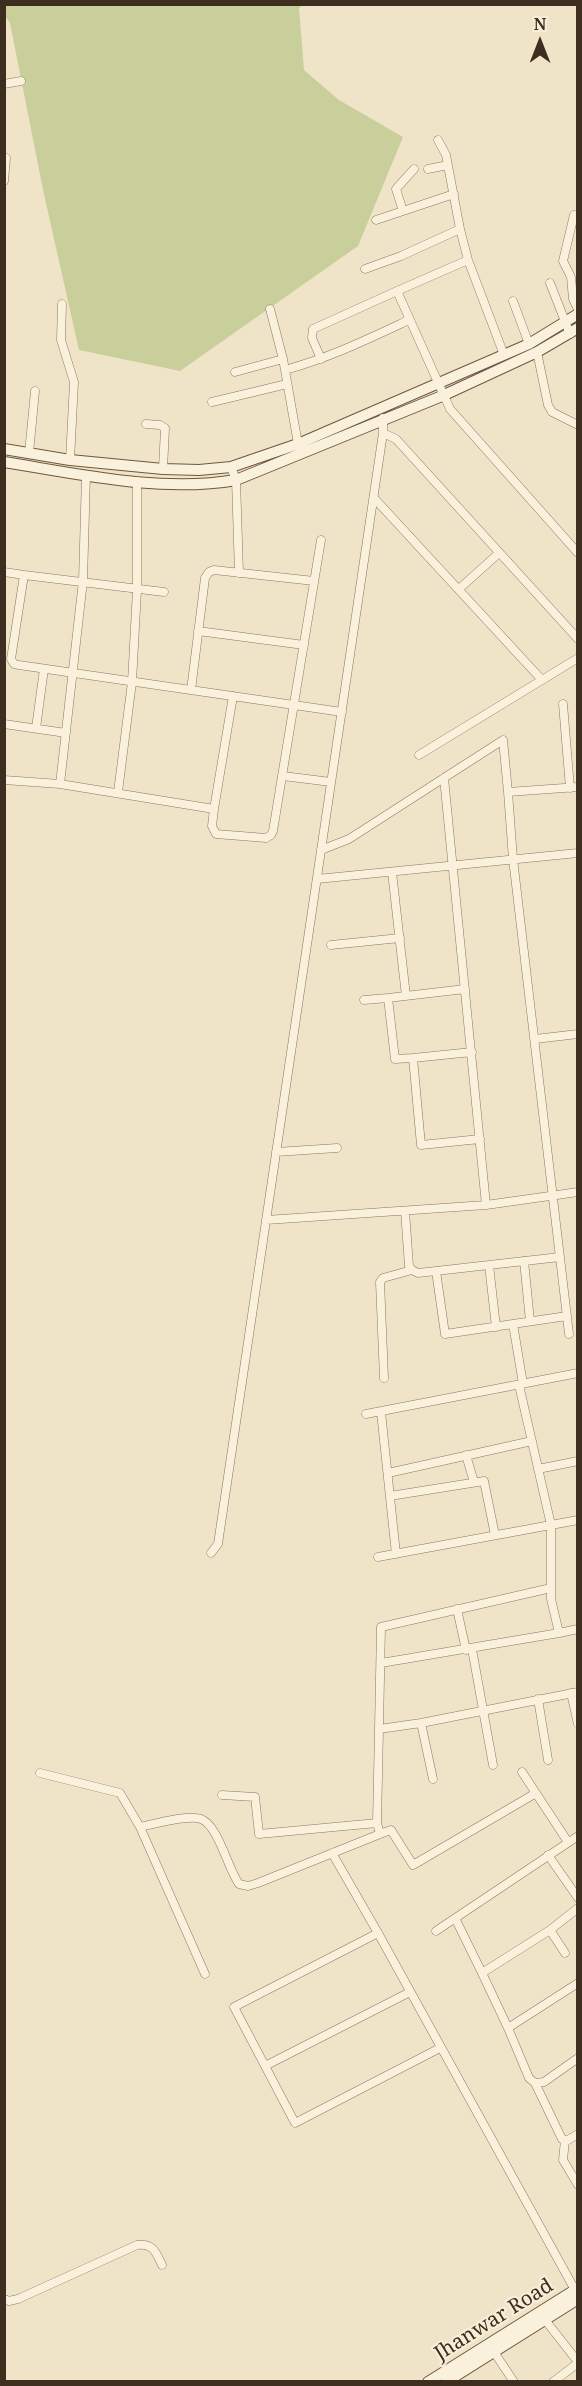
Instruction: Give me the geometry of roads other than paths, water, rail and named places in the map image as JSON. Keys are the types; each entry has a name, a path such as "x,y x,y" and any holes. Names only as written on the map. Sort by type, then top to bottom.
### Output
{"main road":[{"path":"4,449 70,460 163,469 198,470 231,467 298,444 504,355 533,348 578,314"},
{"path":"4,462 137,481 201,485 236,480 384,427 533,348 574,331"},
{"name":"Jhanwar Road","path":"446,2382 494,2352 577,2292"},
{"name":"Jhanwar Road","path":"428,2382 542,2316"}],"street":[{"path":"4,84 21,81"},
{"path":"438,140 446,155 468,260 504,355"},
{"path":"4,180 6,158"},
{"path":"428,169 448,165"},
{"path":"403,211 396,189 414,169"},
{"path":"376,220 454,194"},
{"path":"574,215 563,261 571,277 573,299 578,309"},
{"path":"365,269 401,256 460,229"},
{"path":"321,359 312,338 313,329 468,260"},
{"path":"550,283 567,322 574,331"},
{"path":"397,291 442,396 450,409 578,553"},
{"path":"513,301 533,348 548,405 552,412 578,425"},
{"path":"62,304 61,340 74,382 70,460"},
{"path":"270,309 283,359 298,444"},
{"path":"285,370 343,351 409,320"},
{"path":"235,372 283,359"},
{"path":"212,402 287,384"},
{"path":"29,453 35,391"},
{"path":"211,1553 218,1544 374,498 384,427 380,409"},
{"path":"146,424 160,425 165,428 163,469"},
{"path":"384,427 578,639"},
{"path":"231,467 236,480 239,573"},
{"path":"60,783 83,581 86,475"},
{"path":"118,792 132,682 137,590 137,481"},
{"path":"374,498 542,680"},
{"path":"232,696 212,826 216,834 266,838 271,836 283,776 321,540"},
{"path":"459,589 499,553"},
{"path":"191,690 205,578 209,572 214,570 314,582"},
{"path":"4,572 164,592"},
{"path":"24,575 11,659 14,664 342,712"},
{"path":"198,631 304,645"},
{"path":"419,755 578,658"},
{"path":"36,728 44,669"},
{"path":"508,792 574,788 562,704"},
{"path":"4,724 66,733"},
{"path":"321,850 350,839 503,740 513,859 569,1334"},
{"path":"283,776 331,782"},
{"path":"444,778 486,1205"},
{"path":"4,780 60,783 214,808"},
{"path":"317,879 577,853"},
{"path":"393,872 406,996"},
{"path":"331,945 400,938"},
{"path":"364,1000 465,989"},
{"path":"388,998 395,1059 472,1052"},
{"path":"535,1039 578,1034"},
{"path":"413,1058 421,1145 480,1139"},
{"path":"276,1152 337,1148"},
{"path":"266,1220 486,1205 578,1192"},
{"path":"405,1211 409,1266 418,1273 560,1257"},
{"path":"524,1261 530,1321"},
{"path":"489,1265 495,1326"},
{"path":"384,1378 380,1282 383,1278 412,1270"},
{"path":"436,1271 446,1334 567,1316"},
{"path":"513,1324 521,1384 551,1525 551,1588 559,1633"},
{"path":"366,1414 578,1373"},
{"path":"381,1412 396,1554"},
{"path":"388,1473 532,1441"},
{"path":"466,1455 474,1482"},
{"path":"538,1469 578,1461"},
{"path":"390,1496 484,1481 495,1535"},
{"path":"378,1557 578,1520"},
{"path":"380,1834 377,1823 381,1627 551,1588"},
{"path":"457,1609 469,1649 493,1765"},
{"path":"381,1663 578,1629"},
{"path":"379,1729 421,1723 574,1692 578,1724"},
{"path":"538,1700 548,1760"},
{"path":"421,1723 433,1779"},
{"path":"522,1772 568,1842"},
{"path":"40,1773 120,1793 140,1827 205,1974"},
{"path":"140,1827 191,1818 201,1819 212,1826 239,1884 248,1886 391,1830 413,1865 536,1793"},
{"path":"222,1796 255,1797 259,1834 377,1823"},
{"path":"436,1931 578,1836"},
{"path":"332,1853 577,2292"},
{"path":"548,1855 578,1898"},
{"path":"482,1973 550,1930 578,1908"},
{"path":"455,1918 508,2028 529,2078 535,2084 562,2139 565,2140"},
{"path":"550,1930 565,1953"},
{"path":"378,1933 234,2007 295,2124 440,2048"},
{"path":"508,2028 578,1983"},
{"path":"266,2066 410,1992"},
{"path":"535,2084 544,2082 578,2058"},
{"path":"565,2140 578,2134"},
{"path":"565,2140 563,2160 578,2185"},
{"path":"4,2300 18,2299 137,2245 153,2247 162,2265"},
{"path":"542,2316 578,2363 553,2382"},
{"path":"494,2352 514,2382"}]}
